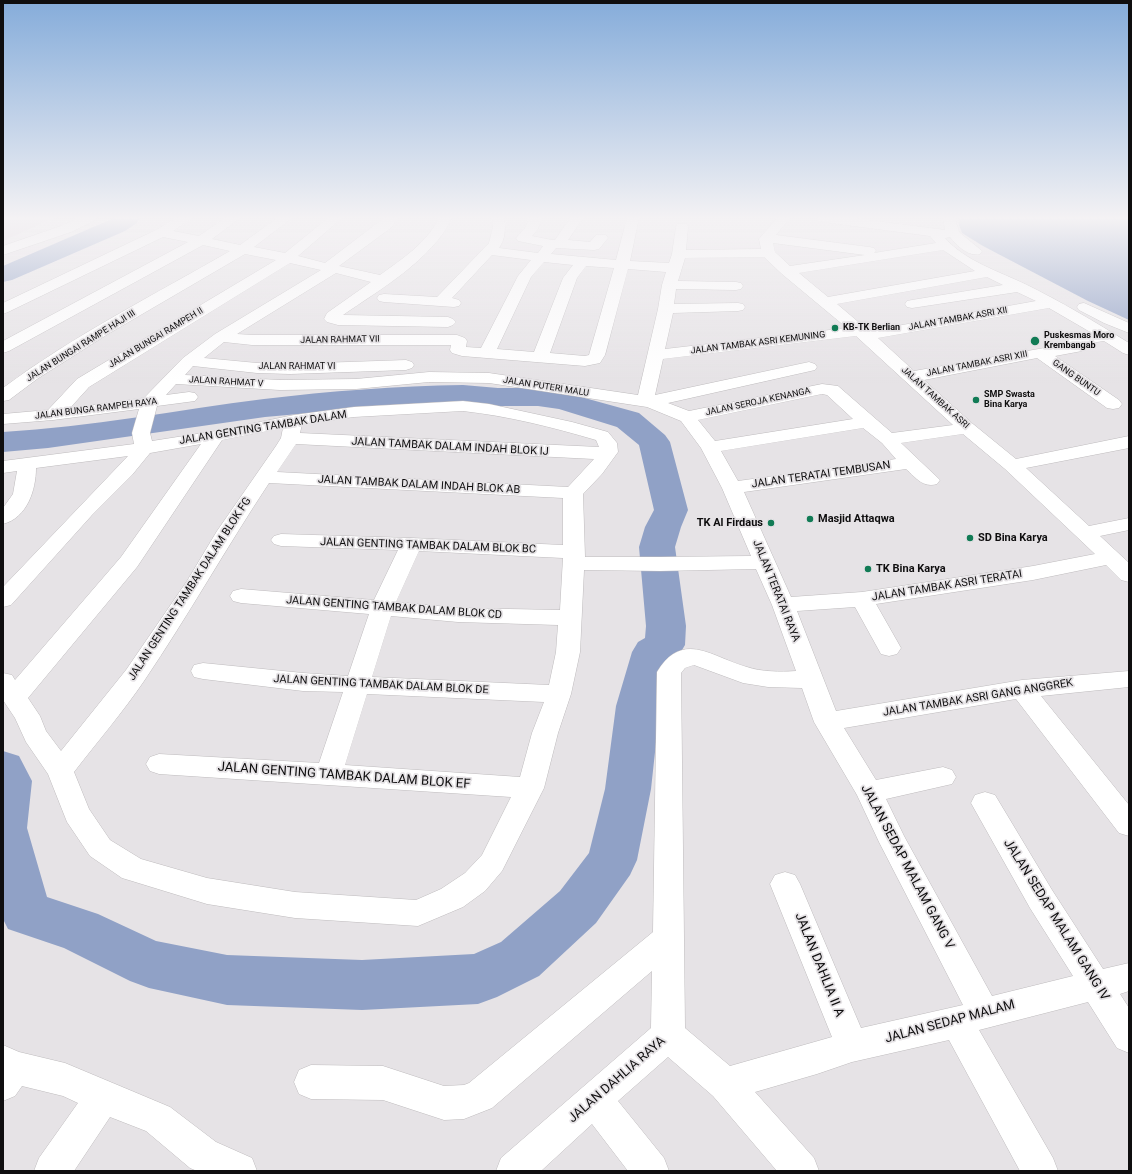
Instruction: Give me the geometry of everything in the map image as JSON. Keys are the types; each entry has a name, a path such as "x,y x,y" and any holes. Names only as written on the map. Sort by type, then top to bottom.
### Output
{"street":[{"path":"3,309 78,273"},
{"path":"3,348 141,273"},
{"name":"JALAN BUNGAI RAMPE HAJI III","path":"3,396 31,375 102,331 203,273"},
{"name":"JALAN BUNGAI RAMPEH II","path":"53,415 83,383 264,273"},
{"path":"3,600 85,511 125,471 142,435 150,402 171,378 189,361 221,337 322,273"},
{"path":"351,273 382,280"},
{"path":"391,273 332,316 332,319 448,322"},
{"path":"440,303 468,273"},
{"path":"528,273 488,352 498,355 594,360 598,355 619,273"},
{"path":"540,357 570,278 574,273"},
{"path":"648,401 652,374 666,309 669,285 673,273"},
{"name":"JALAN TAMBAK ASRI","path":"789,273 825,302 1012,465 1129,575"},
{"path":"825,302 988,273 1051,303 1129,350"},
{"path":"1017,273 1109,320 1129,328"},
{"path":"669,285 736,286"},
{"path":"912,304 1020,287"},
{"path":"384,298 459,304"},
{"name":"JALAN TAMBAK ASRI XII","path":"862,334 1051,303"},
{"path":"666,309 738,307"},
{"name":"JALAN TAMBAK ASRI KEMUNING","path":"656,355 862,334"},
{"name":"JALAN TAMBAK ASRI XIII","path":"911,377 1040,353 1076,348 1075,342 1077,340 1106,336"},
{"name":"JALAN RAHMAT VII","path":"221,337 252,340 459,341 458,350 488,352"},
{"name":"GANG BUNTU","path":"1040,353 1113,404"},
{"name":"JALAN RAHMAT VI","path":"189,361 257,368 290,369 406,365"},
{"name":"JALAN PUTERI MALU","path":"280,385 356,384 429,377 489,378 648,401 809,367"},
{"name":"JALAN RAHMAT V","path":"171,378 280,385"},
{"name":"JALAN SEROJA KENANGA","path":"687,417 828,389 832,390 867,422"},
{"name":"JALAN BUNGA RAMPEH RAYA","path":"3,419 53,415 189,397"},
{"name":"JALAN TERATAI RAYA","path":"648,401 687,417 710,447 732,488 765,562 827,722"},
{"name":"JALAN GENTING TAMBAK DALAM","path":"3,467 27,464 142,435 216,436 292,429 354,412 463,406 490,409 572,427 602,436 608,443 609,452"},
{"path":"710,447 867,422 888,439 910,463 930,480"},
{"path":"888,439 968,428"},
{"name":"JALAN TAMBAK DALAM INDAH BLOK IJ","path":"292,429 528,450 592,453 609,452"},
{"name":"JALAN GENTING TAMBAK DALAM BLOK FG","path":"60,770 135,676 197,582 227,531 264,477 292,429"},
{"path":"216,436 129,562 9,689 27,716 35,736 60,770 77,814 100,848 132,869 207,891 295,906 418,913 452,898 475,882 492,863 515,814 530,788 545,733 559,694 568,652 574,558 573,493 595,470 609,452"},
{"path":"1012,465 1129,442"},
{"name":"JALAN TERATAI TEMBUSAN","path":"732,488 910,463"},
{"path":"3,518 18,506 26,488 27,464"},
{"name":"JALAN TAMBAK DALAM INDAH BLOK AB","path":"264,477 573,493"},
{"path":"1086,533 1129,524"},
{"name":"JALAN GENTING TAMBAK DALAM BLOK BC","path":"281,540 411,544 655,564 765,562"},
{"path":"329,774 382,608 411,544"},
{"name":"JALAN TAMBAK ASRI TERATAI","path":"783,606 862,599 1033,573 1110,558"},
{"name":"JALAN GENTING TAMBAK DALAM BLOK CD","path":"241,596 458,615 571,618"},
{"path":"862,599 889,648"},
{"path":"668,1036 668,672 673,664 680,659 688,657 708,660 742,674 774,680 811,679"},
{"name":"JALAN GENTING TAMBAK DALAM BLOK DE","path":"203,671 303,682 559,694"},
{"name":"JALAN TAMBAK ASRI GANG ANGGREK","path":"827,722 1022,689 1087,682 1127,682"},
{"path":"1022,689 1129,825"},
{"name":"JALAN SEDAP MALAM GANG V","path":"827,722 869,792 1040,1171"},
{"name":"JALAN GENTING TAMBAK DALAM BLOK EF","path":"159,764 530,788"},
{"path":"869,792 943,777"},
{"name":"JALAN SEDAP MALAM GANG IV","path":"985,803 1041,899 1129,1037"},
{"name":"JALAN DAHLIA II A","path":"786,884 852,1046"},
{"path":"311,1082 383,1083 444,1103 464,1102 480,1096 667,939"},
{"name":"JALAN SEDAP MALAM","path":"725,1084 817,1058 852,1046 970,1018 1096,984 1129,977"},
{"name":"JALAN DAHLIA RAYA","path":"514,1171 594,1099 668,1036 725,1084 801,1171"},
{"path":"7,1071 65,1080 158,1119 198,1163 240,1171"},
{"path":"52,1171 103,1097"},
{"path":"594,1099 651,1171"}],"water":[{"path":"1034,273 1129,273 1129,320 1088,301"}],"waterway":[{"path":"3,275 8,273"},
{"path":"3,442 48,439 265,408 411,395 463,394 498,397 538,397 563,401 628,420 644,432 654,442 671,510 663,527 657,547 666,626 665,645 652,652 638,706 628,789 612,860 578,907 520,959 478,979 362,985 227,980 149,964 79,930 26,913 3,828 9,781 3,768"}],"place":[{"name":"KB-TK Berlian","path":"835,328"},
{"name":"Puskesmas Moro Krembangab","path":"1035,341"},
{"name":"SMP Swasta Bina Karya","path":"976,400"},
{"name":"Masjid Attaqwa","path":"810,519"},
{"name":"TK Al Firdaus","path":"771,523"},
{"name":"SD Bina Karya","path":"970,538"},
{"name":"TK Bina Karya","path":"868,569"}]}
